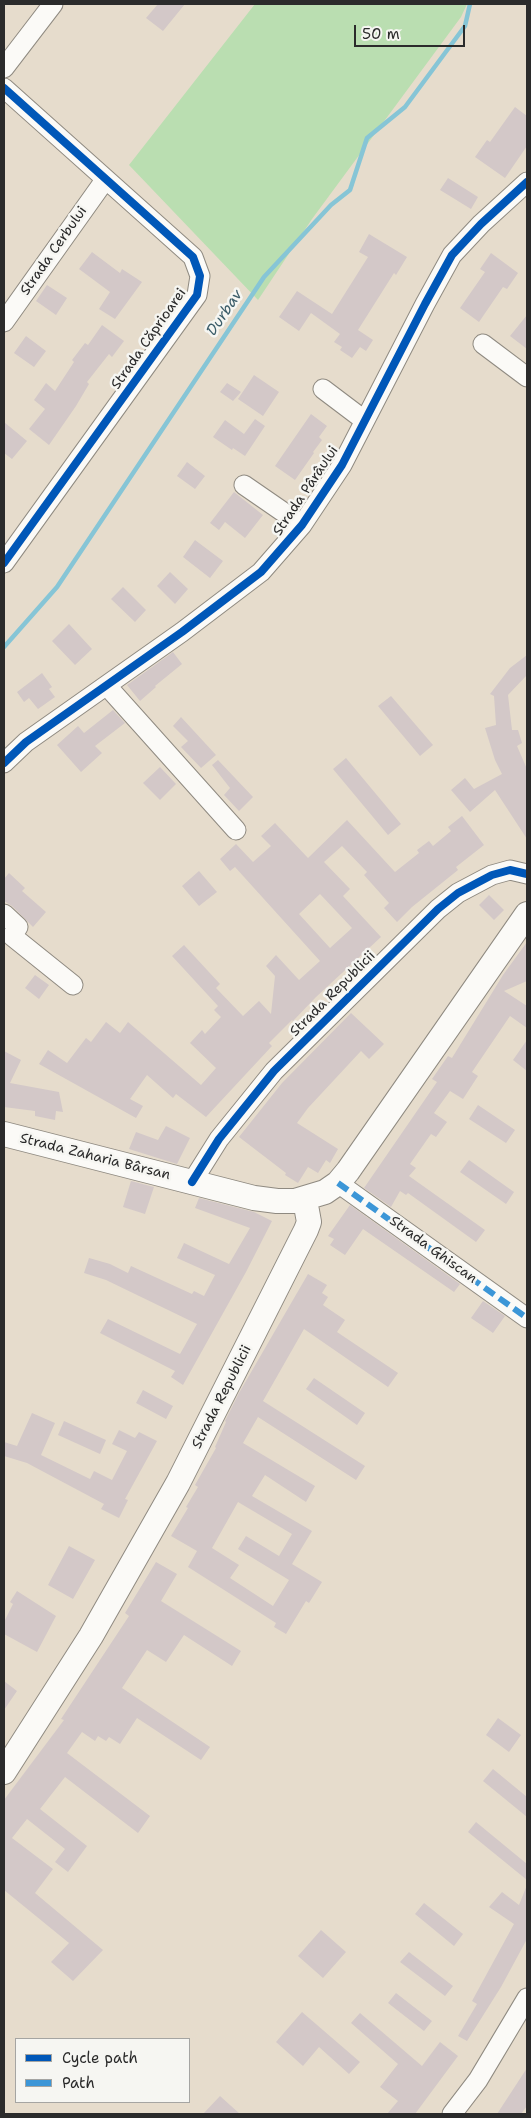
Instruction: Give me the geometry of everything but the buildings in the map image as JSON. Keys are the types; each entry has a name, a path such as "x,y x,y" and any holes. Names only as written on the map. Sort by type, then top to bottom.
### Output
{"main road":[{"path":"304,1200 325,1192 338,1183 527,914"},
{"name":"Strada Zaharia Bârsan","path":"4,1134 192,1182 277,1201 304,1200"},
{"name":"Strada Republicii","path":"4,1772 91,1636 178,1483 306,1230 308,1222 304,1200"}],"street":[{"path":"4,68 53,4"},
{"name":"Strada Căprioarei","path":"4,88 193,257 200,276 197,295 4,563"},
{"name":"Strada Cerbului","path":"4,322 105,180"},
{"name":"Strada Pârâului","path":"4,763 26,742 182,632 261,572 302,525 342,465 452,255 527,182"},
{"path":"483,344 527,377"},
{"path":"323,389 364,420"},
{"path":"244,485 302,525"},
{"path":"107,686 236,830"},
{"name":"Strada Republicii","path":"192,1182 228,1128 274,1070 438,909 476,882 492,875 510,870 527,874"},
{"path":"4,914 18,927 12,936 73,985"},
{"name":"Strada Ghiscan","path":"338,1183 527,1318"},
{"path":"452,2114 478,2080 527,1998"}],"green space":[{"path":"255,4 467,4 461,17 312,219 258,300 129,165"}],"waterway":[{"name":"Durbav","path":"4,647 57,587 264,277 331,205 350,190 367,138 405,107 465,26 470,4"}],"marked path":[{"path":"338,1183 527,1318"}],"cycle path":[{"path":"4,88 193,257 200,276 197,295 4,563"},
{"path":"4,763 26,742 182,632 261,572 302,525 342,465 452,255 481,224 527,182"},
{"path":"192,1182 219,1139 274,1071 438,909 458,893 492,875 510,870 527,874"}]}
